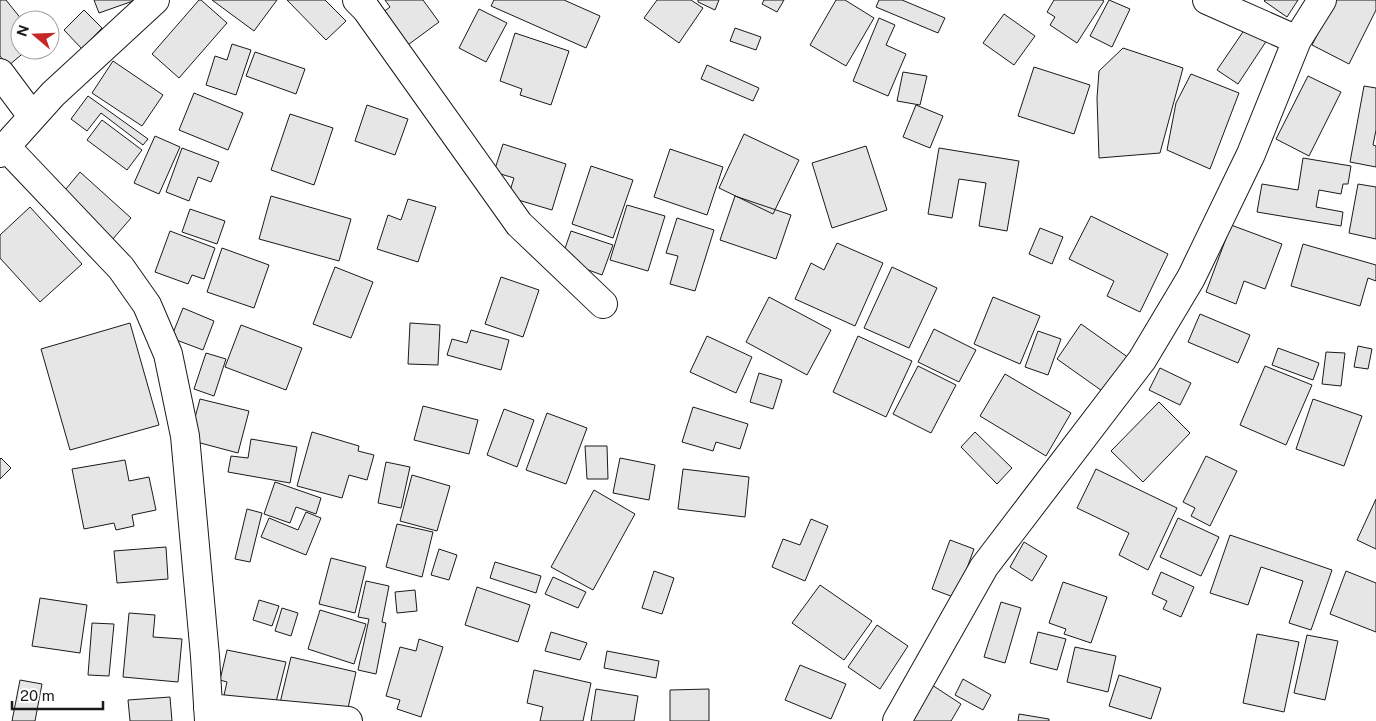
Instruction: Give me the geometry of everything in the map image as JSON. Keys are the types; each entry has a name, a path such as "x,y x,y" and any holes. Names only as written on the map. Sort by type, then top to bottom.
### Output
{"street":[{"path":"156,0 53,94 3,150 121,268 147,305 168,354 185,436 205,656 208,714 348,721"},
{"path":"357,0 366,9 519,224 603,304"},
{"path":"1207,0 1297,40"},
{"path":"897,721 984,568 1142,360 1186,286 1251,154 1297,40 1322,0"},
{"path":"0,72 32,116"}],"building":[{"path":"0,0 6,0 14,10 10,10 10,60 15,60 8,66 0,56"},
{"path":"94,0 133,0 133,1 99,13"},
{"path":"199,0 227,23 179,78 152,54"},
{"path":"212,0 277,0 254,31"},
{"path":"287,0 325,0 346,21 326,40"},
{"path":"385,0 423,0 439,22 401,50 378,16 390,7"},
{"path":"494,0 564,0 600,16 586,48 491,6"},
{"path":"657,0 691,0 703,8 679,43 644,18"},
{"path":"698,0 719,0 715,10 698,2"},
{"path":"764,0 784,0 777,12 762,4"},
{"path":"836,0 845,0 874,18 846,66 810,45"},
{"path":"879,0 902,0 945,18 938,33 876,7"},
{"path":"1054,0 1104,1 1077,43 1050,25 1055,17 1047,12"},
{"path":"1109,0 1130,9 1112,47 1090,36"},
{"path":"1265,0 1298,0 1287,17"},
{"path":"1335,0 1376,0 1376,10 1349,64 1312,45"},
{"path":"479,9 507,23 486,62 459,48"},
{"path":"84,10 102,28 82,49 64,30"},
{"path":"1004,14 1035,36 1014,65 983,43"},
{"path":"879,18 895,25 886,45 906,54 888,96 853,81"},
{"path":"1247,26 1267,40 1238,84 1217,70"},
{"path":"735,28 761,37 756,50 730,41"},
{"path":"515,33 569,51 551,105 520,95 522,89 500,81"},
{"path":"232,44 251,50 236,95 206,85 215,56 227,60"},
{"path":"1123,48 1183,68 1160,153 1099,158 1097,98 1099,71"},
{"path":"255,52 305,69 296,94 246,76"},
{"path":"113,61 163,95 142,126 92,93"},
{"path":"707,65 759,88 753,101 701,79"},
{"path":"1034,67 1090,85 1074,134 1018,116"},
{"path":"903,72 927,76 920,105 897,101"},
{"path":"1191,74 1239,93 1210,169 1167,150 1176,103"},
{"path":"1308,76 1341,92 1309,156 1276,139"},
{"path":"1364,86 1376,88 1376,130 1373,145 1376,146 1376,167 1350,162"},
{"path":"194,93 243,113 228,150 179,130"},
{"path":"88,96 148,139 143,145 101,113 87,131 71,119"},
{"path":"367,105 408,119 395,155 355,141"},
{"path":"916,105 943,116 930,148 903,137"},
{"path":"290,114 333,128 314,185 271,170"},
{"path":"102,120 142,150 127,170 87,140"},
{"path":"744,134 799,160 773,214 719,188"},
{"path":"155,136 180,147 159,194 134,183"},
{"path":"503,144 566,164 552,210 508,197 514,178 494,172"},
{"path":"866,146 887,210 832,228 812,163"},
{"path":"182,148 219,162 211,182 198,177 189,201 166,192"},
{"path":"939,148 1019,161 1007,231 979,226 986,183 959,179 952,218 928,214"},
{"path":"670,149 723,167 707,215 654,197"},
{"path":"1303,158 1351,166 1348,184 1343,184 1341,194 1319,190 1316,207 1343,212 1341,226 1257,212 1262,184 1298,190"},
{"path":"591,166 633,180 613,238 572,224"},
{"path":"80,172 131,218 112,240 61,195"},
{"path":"1358,184 1376,187 1376,239 1349,233"},
{"path":"271,196 351,219 339,261 259,239"},
{"path":"735,196 791,215 776,259 720,240"},
{"path":"408,199 436,207 418,262 377,249 388,215 401,220"},
{"path":"627,205 665,216 648,271 610,260"},
{"path":"30,207 82,264 40,302 0,258 0,235"},
{"path":"190,209 225,221 217,244 182,232"},
{"path":"1091,216 1168,254 1140,312 1107,296 1114,281 1069,259"},
{"path":"677,218 714,230 695,291 670,284 678,256 666,253"},
{"path":"1231,225 1282,244 1265,289 1244,281 1236,304 1206,292"},
{"path":"1040,228 1063,237 1052,264 1029,254"},
{"path":"170,231 215,248 204,279 192,275 188,284 155,272"},
{"path":"571,231 613,245 602,275 561,260"},
{"path":"837,243 883,263 855,326 795,299 811,263 824,270"},
{"path":"1303,244 1376,265 1376,281 1368,278 1360,306 1291,286"},
{"path":"222,248 269,265 254,308 207,292"},
{"path":"335,267 373,282 351,338 313,324"},
{"path":"892,267 937,288 909,348 864,328"},
{"path":"501,277 539,290 523,337 485,324"},
{"path":"769,297 831,330 807,375 746,342"},
{"path":"993,297 1040,316 1020,364 974,344"},
{"path":"183,308 214,321 203,350 171,338"},
{"path":"1200,314 1250,335 1238,363 1188,342"},
{"path":"130,323 159,425 70,450 41,349"},
{"path":"410,323 440,325 438,365 408,364"},
{"path":"1081,324 1129,358 1105,393 1057,359"},
{"path":"241,325 302,348 286,390 225,367"},
{"path":"934,329 976,350 959,382 918,362"},
{"path":"471,330 509,340 501,370 447,355 452,339 467,343"},
{"path":"1038,331 1061,339 1048,375 1025,367"},
{"path":"707,336 752,357 736,393 690,372"},
{"path":"858,336 912,361 886,417 833,392"},
{"path":"1358,346 1372,349 1368,369 1354,367"},
{"path":"1278,348 1319,363 1313,380 1272,365"},
{"path":"1326,352 1345,353 1341,386 1322,384"},
{"path":"206,353 226,359 214,396 194,389"},
{"path":"918,366 956,385 931,433 893,414"},
{"path":"1265,366 1312,385 1286,445 1240,425"},
{"path":"1160,368 1191,383 1180,405 1149,390"},
{"path":"759,373 782,380 773,409 750,402"},
{"path":"1005,374 1071,413 1046,456 980,416"},
{"path":"200,399 249,411 238,453 189,440"},
{"path":"1313,399 1362,416 1344,466 1296,449"},
{"path":"1159,402 1190,433 1143,482 1111,451"},
{"path":"423,406 478,420 469,454 414,440"},
{"path":"693,407 748,424 740,449 716,442 713,451 682,442"},
{"path":"504,409 534,420 517,467 487,455"},
{"path":"547,413 587,428 566,484 526,470"},
{"path":"312,432 359,446 358,451 374,455 367,480 349,475 342,498 297,486"},
{"path":"975,432 1012,468 997,484 961,447"},
{"path":"251,439 297,447 290,483 228,472 231,456 248,458"},
{"path":"585,446 607,446 608,479 587,479"},
{"path":"1206,456 1237,471 1210,526 1191,516 1195,508 1183,502"},
{"path":"620,458 655,465 649,500 613,493"},
{"path":"0,459 11,468 0,479"},
{"path":"125,460 129,481 149,477 156,510 132,515 134,526 116,530 114,523 84,529 72,469"},
{"path":"386,462 410,467 401,508 378,503"},
{"path":"683,469 749,477 745,517 678,509"},
{"path":"1096,469 1177,508 1148,570 1119,555 1129,533 1077,508"},
{"path":"412,475 450,486 437,531 400,521"},
{"path":"275,482 321,498 316,514 296,507 290,523 264,514"},
{"path":"594,490 635,514 593,590 551,567"},
{"path":"1376,499 1376,549 1357,540"},
{"path":"247,509 262,513 250,562 235,559"},
{"path":"306,512 321,518 306,555 261,537 269,518 298,530"},
{"path":"1178,518 1219,537 1201,576 1160,557"},
{"path":"811,519 828,526 805,581 772,567 783,539 800,545"},
{"path":"397,524 433,532 422,577 386,567"},
{"path":"1230,535 1332,570 1311,630 1289,623 1303,581 1261,567 1248,605 1210,593"},
{"path":"950,540 974,549 956,598 932,589"},
{"path":"1024,542 1047,556 1032,581 1010,567"},
{"path":"166,547 168,579 117,583 114,551"},
{"path":"439,549 457,555 449,580 431,575"},
{"path":"331,558 366,567 355,613 319,604"},
{"path":"495,562 541,576 536,593 490,578"},
{"path":"654,571 674,578 662,614 642,608"},
{"path":"1346,571 1376,583 1376,632 1330,614"},
{"path":"1161,572 1194,587 1181,617 1163,609 1167,601 1152,594"},
{"path":"553,577 586,592 578,608 545,594"},
{"path":"366,581 389,586 382,622 386,623 376,674 358,670 369,619 358,617"},
{"path":"1063,582 1107,597 1091,643 1064,634 1066,629 1049,623"},
{"path":"820,585 872,621 844,660 792,623"},
{"path":"477,587 530,605 518,642 465,625"},
{"path":"415,590 417,611 397,613 395,592"},
{"path":"40,598 87,605 80,653 32,646"},
{"path":"259,600 279,606 272,626 253,620"},
{"path":"1001,602 1021,608 1005,663 984,657"},
{"path":"282,608 298,613 291,636 275,631"},
{"path":"320,610 366,624 354,664 308,649"},
{"path":"129,613 155,615 153,637 182,639 178,682 123,677"},
{"path":"92,623 114,624 109,676 88,675"},
{"path":"877,625 908,646 880,689 848,667"},
{"path":"551,632 587,643 580,660 545,651"},
{"path":"1038,632 1066,639 1057,670 1030,663"},
{"path":"1257,634 1299,642 1284,712 1243,703"},
{"path":"1307,635 1338,641 1325,700 1294,693"},
{"path":"419,639 443,647 421,717 397,709 400,700 386,696 400,647 416,651"},
{"path":"1075,647 1116,656 1108,692 1067,682"},
{"path":"227,650 286,662 275,706 224,695 227,682 220,680"},
{"path":"607,651 659,661 656,678 604,668"},
{"path":"291,657 356,672 346,717 280,703"},
{"path":"800,665 846,684 831,719 785,700"},
{"path":"534,670 591,683 583,721 540,721 543,707 527,703"},
{"path":"1119,675 1161,688 1151,719 1109,706"},
{"path":"963,679 991,695 983,710 955,695"},
{"path":"20,680 42,684 35,721 12,721"},
{"path":"929,683 961,704 951,721 912,721"},
{"path":"596,689 638,696 634,721 591,721"},
{"path":"709,689 709,721 670,721 670,690"},
{"path":"170,697 172,721 130,721 128,700"},
{"path":"1019,714 1049,719 1049,721 1018,721"}]}
